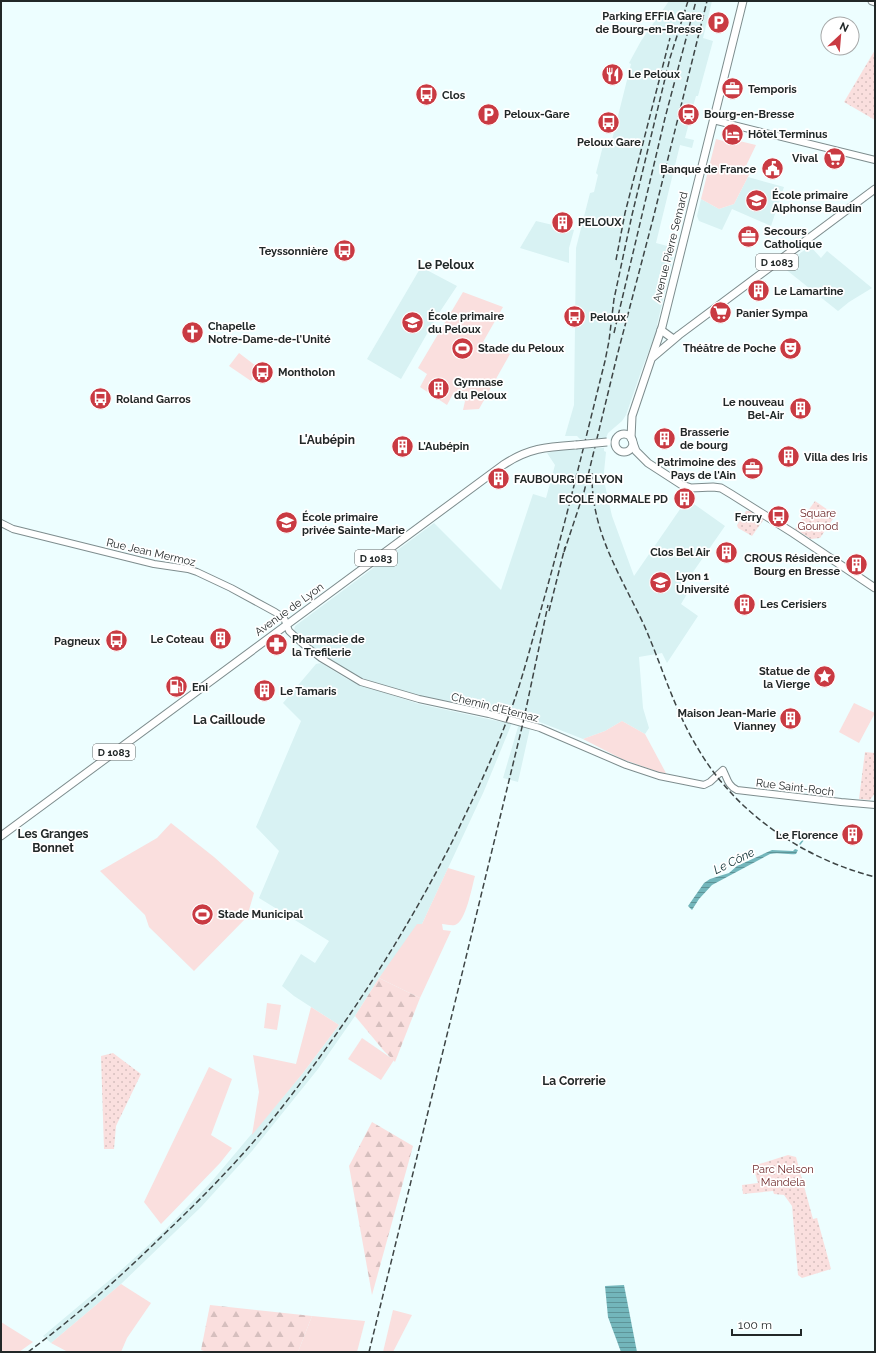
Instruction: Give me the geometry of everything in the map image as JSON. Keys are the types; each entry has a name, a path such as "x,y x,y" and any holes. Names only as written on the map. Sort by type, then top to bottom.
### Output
{"main road":[{"name":"Avenue Pierre Semard","path":"652,358 658,342 743,1"},
{"name":"D 1083","path":"617,440 632,416 652,358 658,351 875,189"},
{"path":"661,330 672,338"},
{"name":"D 1083","path":"658,342 679,335"},
{"path":"626,451 631,447 632,416"},
{"path":"648,463 636,450 632,439 627,435 617,440 620,450 626,451 648,463 682,485 691,488 721,488 793,533 875,588"},
{"name":"Avenue de Lyon","path":"1,836 286,624 514,458 533,450 617,440"}],"street":[{"path":"713,120 875,160"},
{"name":"Rue Jean Mermoz","path":"1,523 17,530 154,564 188,569 197,572 275,612 284,618 286,624"},
{"name":"Chemin d'Eternaz","path":"286,624 289,631 321,658 361,682 419,700 489,714 540,728 644,772 700,785 719,779 727,782"},
{"path":"713,780 722,770 727,782"},
{"name":"Rue Saint-Roch","path":"727,782 734,789 743,791 875,805"}],"shaded area":[{"path":"669,1 712,1 703,38 713,41 698,96 696,96 692,110 694,110 692,119 690,119 685,138 694,140 692,148 680,145 656,243 675,248 657,325 658,328 626,415 622,421 608,433 606,438 580,439 577,436 565,436 574,405 576,248 590,193 594,192 598,175 596,173 605,138 612,140 631,64 629,63 641,41"},
{"name":"École primaire Alphonse Baudin","path":"748,177 784,187 771,226 732,209 722,230 699,221 697,216 701,199 719,209 734,204"},
{"path":"536,221 574,230 569,248 569,263 520,248"},
{"path":"810,246 821,258 827,251 872,288 849,302 838,311 784,268 784,265"},
{"name":"École primaire du Peloux","path":"421,267 457,286 439,313 401,379 367,359"},
{"path":"604,448 604,451 606,452 604,481 612,516 634,576 687,499 725,526 684,585 690,589 681,604 698,616 667,663 662,653 639,657 643,708 649,728 645,734 622,721 605,731 583,739 532,719 518,782 503,778 520,720 514,718 484,791 422,924 379,978 355,1016 318,1069 252,1151 201,1207 121,1284 51,1343 43,1336 118,1273 165,1230 212,1181 303,1073 339,1025 294,996 282,986 301,954 315,963 329,941 259,898 279,851 256,827 301,721 283,703 316,664 321,663 347,679 361,685 419,704 502,722 505,715 423,698 363,679 328,659 312,647 297,635 294,631 295,626 434,523 501,590 533,494 546,498 555,465 547,453 563,449"}],"green space":[{"path":"875,50 875,120 844,102"},
{"path":"716,139 727,142 731,139 756,145 745,168 751,171 734,204 719,209 701,199"},
{"name":"Stade du Peloux","path":"463,292 503,307 483,342 510,354 479,409 463,410 465,401 454,392 447,405 420,387 427,374 418,368"},
{"path":"239,353 260,369 251,381 229,366"},
{"name":"Square Gounod","path":"815,501 831,512 833,519 820,538 811,539 795,529"},
{"path":"746,511 751,511 764,519 752,536 738,528 737,525"},
{"path":"854,703 875,713 859,743 839,732"},
{"path":"622,721 645,734 667,775 622,759 583,739 605,731"},
{"path":"865,752 875,753 875,793 870,800 859,799"},
{"path":"171,823 214,857 254,893 247,917 194,971 149,927 145,915 100,871 157,838"},
{"path":"448,868 475,876 468,903 459,922 455,925 442,924 443,930 451,931 420,998 379,978 417,924 422,924"},
{"path":"379,978 420,998 395,1062 355,1016"},
{"path":"267,1003 281,1005 277,1030 264,1028"},
{"path":"311,1007 339,1025 303,1073 252,1135 259,1092 253,1055 296,1064"},
{"path":"362,1038 394,1060 381,1080 348,1059"},
{"path":"113,1053 141,1074 116,1126 114,1149 104,1149 101,1056"},
{"path":"209,1067 232,1079 211,1135 232,1148 220,1163 161,1224 144,1202"},
{"path":"372,1122 413,1146 372,1295 349,1166"},
{"name":"Parc Nelson Mandela","path":"788,1155 796,1157 813,1219 817,1218 831,1269 802,1278 798,1275 792,1206 784,1195 774,1194 773,1191 743,1194 742,1185 758,1183 753,1166"},
{"path":"121,1284 151,1303 127,1338 121,1352 68,1352 51,1343"},
{"path":"210,1305 312,1316 298,1352 207,1352 201,1350"},
{"path":"393,1310 412,1315 393,1352 383,1352"},
{"path":"312,1316 365,1321 357,1352 298,1352"},
{"path":"1,1322 33,1342 19,1352 1,1352"}],"water":[{"path":"795,849 798,850 796,854 770,854 712,885 699,899 692,910 688,906 704,883 710,879 729,873 737,866 772,850 793,851"},
{"path":"624,1285 637,1352 621,1352 608,1317 605,1286"}],"waterway":[{"name":"Le Cône","path":"800,844 804,839 817,833"}],"railway":[{"path":"28,1352 79,1312 143,1255 220,1178 265,1128 304,1079 351,1013 395,945 454,838 482,779 512,707 549,582 605,361 614,299 632,215 670,58 688,1"},
{"path":"614,333 665,118 696,1"},
{"path":"564,552 584,492 707,1"},
{"path":"616,260 625,213 670,38"},
{"path":"592,473 596,514 609,552 651,640 689,733 713,771 751,812 773,830 822,858 848,869 875,877"},
{"path":"549,611 565,547"},
{"path":"369,1352 523,723 548,605"}],"place":[{"name":"Parking EFFIA Gare de Bourg-en-Bresse","path":"718,22"},
{"name":"Le Peloux","path":"613,74"},
{"name":"Temporis","path":"732,89"},
{"name":"Clos","path":"427,95"},
{"name":"Peloux-Gare","path":"488,114"},
{"name":"Bourg-en-Bresse","path":"689,114"},
{"name":"Peloux Gare","path":"609,122"},
{"name":"Hôtel Terminus","path":"733,134"},
{"name":"Vival","path":"834,158"},
{"name":"Banque de France","path":"772,169"},
{"name":"École primaire Alphonse Baudin","path":"757,201"},
{"name":"PELOUX","path":"562,222"},
{"name":"Secours Catholique","path":"749,237"},
{"name":"Teyssonnière","path":"344,251"},
{"name":"Le Lamartine","path":"759,291"},
{"name":"Panier Sympa","path":"721,313"},
{"name":"Peloux","path":"575,317"},
{"name":"École primaire du Peloux","path":"412,322"},
{"name":"Chapelle Notre-Dame-de-l'Unité","path":"193,332"},
{"name":"Stade du Peloux","path":"463,348"},
{"name":"Théâtre de Poche","path":"791,348"},
{"name":"Montholon","path":"262,372"},
{"name":"Gymnase du Peloux","path":"438,388"},
{"name":"Roland Garros","path":"101,399"},
{"name":"Le nouveau Bel-Air","path":"800,408"},
{"name":"Brasserie de bourg","path":"665,438"},
{"name":"L'Aubépin","path":"403,446"},
{"name":"Villa des Iris","path":"789,457"},
{"name":"Patrimoine des Pays de l'Ain","path":"752,468"},
{"name":"FAUBOURG DE LYON","path":"498,479"},
{"name":"ECOLE NORMALE PD","path":"684,499"},
{"name":"Ferry","path":"778,517"},
{"name":"École primaire privée Sainte-Marie","path":"286,523"},
{"name":"Clos Bel Air","path":"726,552"},
{"name":"CROUS Résidence Bourg en Bresse","path":"856,564"},
{"name":"Lyon 1 Université","path":"661,582"},
{"name":"Les Cerisiers","path":"745,604"},
{"name":"Le Coteau","path":"220,639"},
{"name":"Pagneux","path":"116,641"},
{"name":"Pharmacie de la Trefilerie","path":"277,645"},
{"name":"Statue de la Vierge","path":"825,677"},
{"name":"Eni","path":"177,687"},
{"name":"Le Tamaris","path":"265,691"},
{"name":"Maison Jean-Marie Vianney","path":"791,719"},
{"name":"Le Florence","path":"853,835"},
{"name":"Stade Municipal","path":"203,914"}],"district":[{"name":"Le Peloux","path":"446,265"},
{"name":"L'Aubépin","path":"327,440"},
{"name":"La Cailloude","path":"229,720"},
{"name":"Les Granges Bonnet","path":"53,841"},
{"name":"La Correrie","path":"574,1081"}]}
